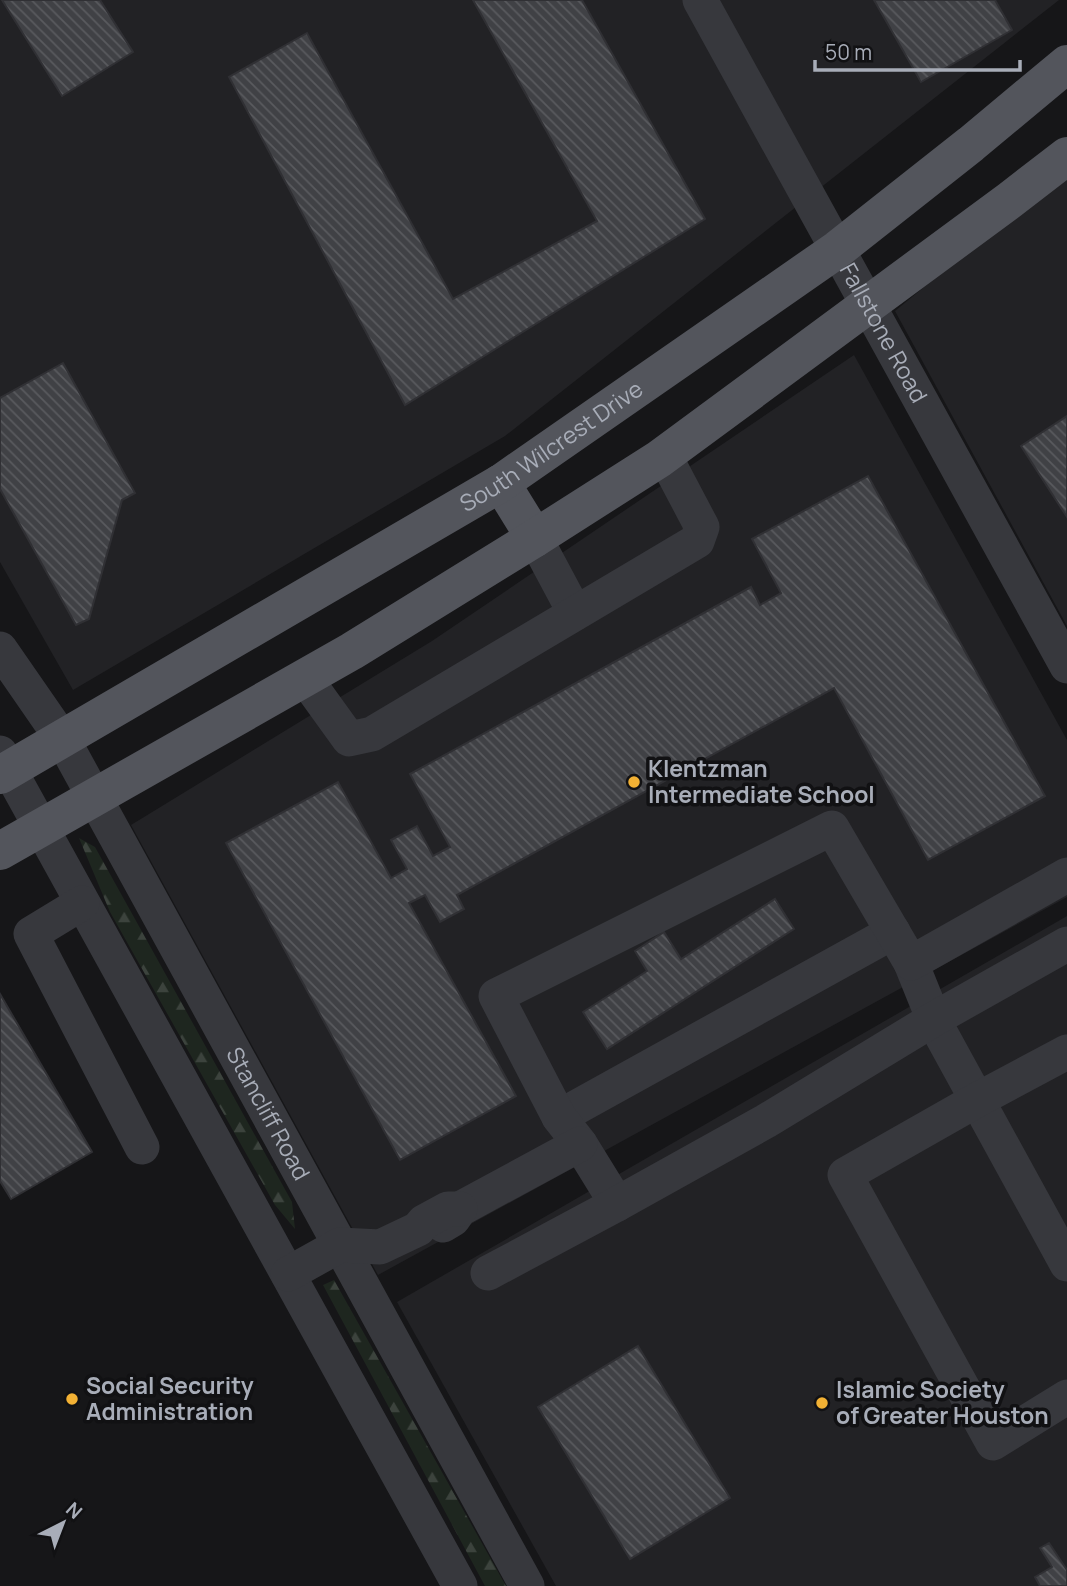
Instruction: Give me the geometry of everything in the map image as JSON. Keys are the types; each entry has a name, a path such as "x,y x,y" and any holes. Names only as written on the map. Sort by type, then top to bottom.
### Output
{"main road":[{"name":"South Wilcrest Drive","path":"3,766 63,740 501,484 838,249 1067,65"},
{"path":"0,851 352,651 536,538 664,455 1067,156"},
{"path":"501,484 536,538"}],"street":[{"name":"Fallstone Road","path":"700,0 1067,666"},
{"path":"305,678 349,739 372,734 697,541 702,527 664,455"},
{"path":"536,538 575,613"},
{"name":"Stancliff Road","path":"0,649 63,740 527,1586"},
{"path":"3,766 41,828 460,1586"},
{"path":"617,1204 580,1144 559,1117 496,996 832,828 911,963 934,1019 1067,1264"},
{"path":"911,963 1067,875"},
{"path":"82,903 31,934 142,1147"},
{"path":"559,1117 893,932"},
{"path":"488,1273 766,1121 934,1019 1067,944"},
{"path":"1067,1052 845,1175 993,1443 1067,1397"},
{"path":"288,1274 340,1245 380,1247 418,1229 424,1222 448,1209 460,1209 580,1144"}],"shaded area":[{"path":"0,0 1059,0 505,436 73,690 0,562"},
{"path":"1067,169 1067,626 895,311"},
{"name":"Klentzman Intermediate School","path":"854,355 1067,740 1067,897 378,1275 131,825 432,641"},
{"path":"1067,916 1067,1586 556,1586 397,1302"}],"green space":[{"path":"79,838 95,847 292,1202 295,1229 275,1205 110,912"},
{"path":"334,1280 506,1586 485,1586 323,1285"}],"building":[{"path":"2,0 100,0 133,52 62,96"},
{"path":"473,0 582,0 705,219 405,405 229,77 307,33 453,299 597,221"},
{"path":"874,0 995,0 1012,30 921,82"},
{"path":"63,363 135,493 122,500 89,619 76,625 0,489 0,398"},
{"path":"1067,416 1067,517 1021,446"},
{"path":"868,476 1045,796 928,860 834,688 457,895 464,909 440,922 425,895 409,903 516,1096 400,1160 226,843 338,782 391,878 407,869 391,840 417,826 433,856 450,847 410,774 751,587 760,605 781,593 752,539"},
{"path":"775,899 794,929 607,1049 583,1012 647,971 635,951 664,932 681,959"},
{"path":"0,994 92,1152 11,1199 0,1181"},
{"path":"638,1346 730,1498 630,1559 538,1407"},
{"path":"1049,1543 1067,1570 1067,1586 1040,1586 1035,1577 1052,1567 1040,1548"}],"place":[{"name":"Klentzman Intermediate School","path":"634,782"},
{"name":"Social Security Administration","path":"72,1399"},
{"name":"Islamic Society of Greater Houston","path":"822,1403"}]}
